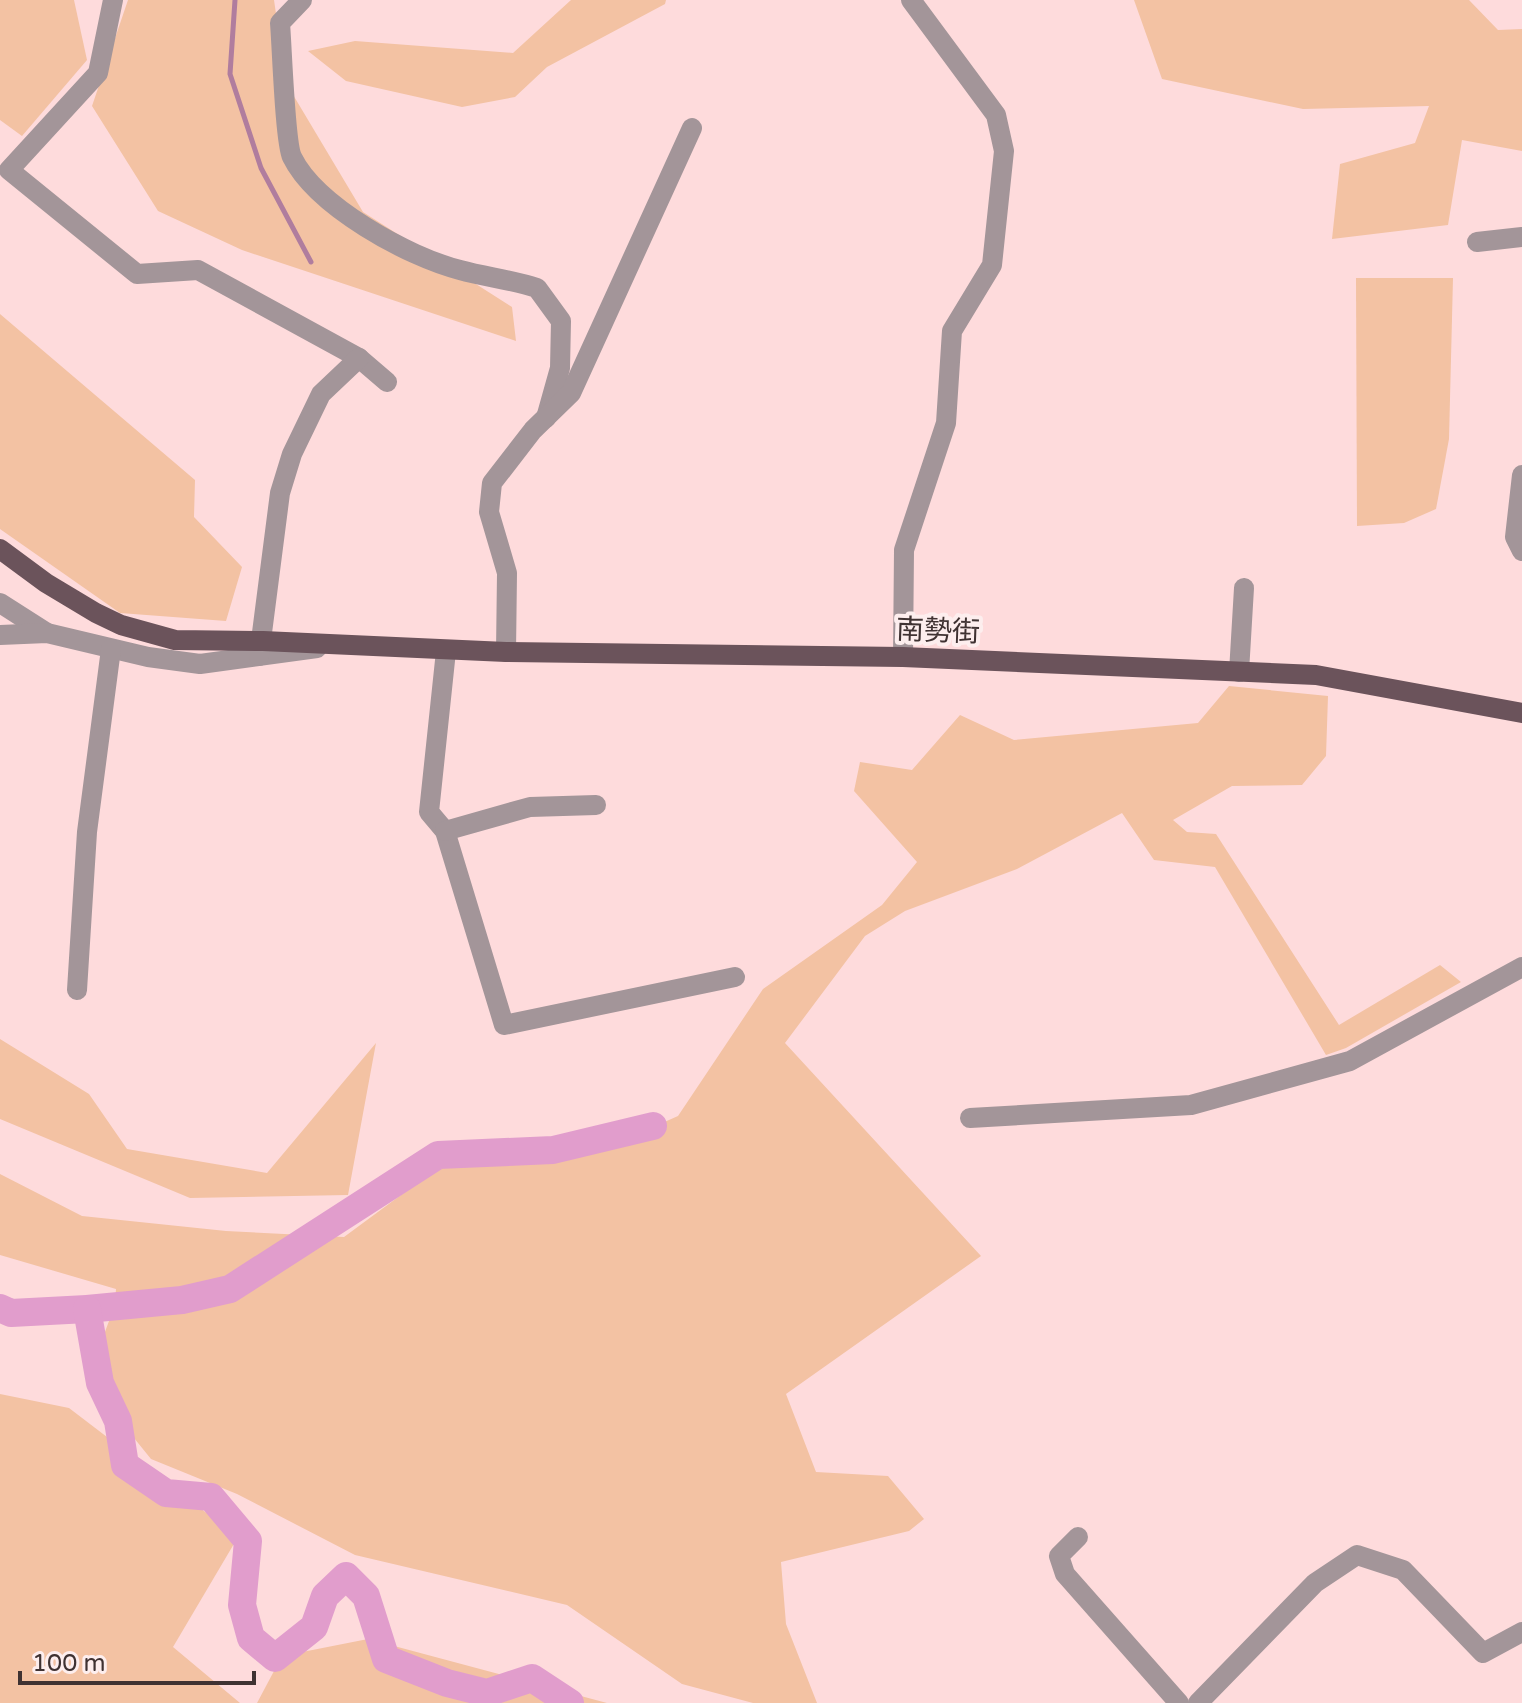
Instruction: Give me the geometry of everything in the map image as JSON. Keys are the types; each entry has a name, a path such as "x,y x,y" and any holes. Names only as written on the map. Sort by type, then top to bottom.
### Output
{"main road":[{"name":"南勢街","path":"0,549 46,583 121,625 175,640 261,649 349,644 446,651 903,657 1316,675 1522,713"}],"street":[{"path":"113,0 98,73 9,170 137,274 198,270 359,358 387,382"},
{"path":"302,0 280,23 291,154 315,190 370,228 416,254 459,270 537,288 561,321 560,368 546,418"},
{"path":"903,657 904,550 946,423 952,331 992,265 1004,151 996,115 911,0"},
{"path":"506,652 507,573 489,512 492,483 571,393 692,128"},
{"path":"1477,242 1522,237"},
{"path":"0,635 47,633 111,649 200,664 261,649 280,493 292,454 321,394 359,358"},
{"path":"1522,475 1515,537 1522,551"},
{"path":"1239,672 1244,588"},
{"path":"0,603 47,633"},
{"path":"77,990 87,832 111,649"},
{"path":"446,651 429,812 445,831 504,1025 735,977"},
{"path":"445,831 530,807 596,805"},
{"path":"970,1118 1191,1105 1350,1061 1522,967"},
{"path":"1078,1537 1059,1556 1065,1574 1179,1703"},
{"path":"1198,1703 1315,1583 1357,1555 1403,1570 1483,1653 1522,1632"}],"shaded area":[{"path":"0,0 74,0 87,60 22,136 0,120"},
{"path":"128,0 274,0 286,83 363,212 512,307 516,341 242,250 158,211 92,106"},
{"path":"571,0 666,0 665,4 547,67 515,97 462,107 346,81 308,51 355,41 513,53"},
{"path":"1134,0 1469,0 1498,30 1522,29 1522,151 1462,140 1448,225 1332,239 1340,164 1415,143 1429,106 1303,109 1162,79"},
{"path":"1356,278 1453,278 1449,439 1436,509 1404,523 1357,526"},
{"path":"0,314 195,480 194,517 242,567 226,621 120,613 0,529"},
{"path":"1229,686 1328,696 1326,756 1302,785 1232,786 1173,820 1187,832 1216,834 1339,1025 1440,965 1461,982 1346,1048 1326,1055 1215,867 1154,860 1122,813 1017,869 905,911 865,936 785,1043 981,1256 786,1394 816,1472 888,1476 924,1519 909,1531 781,1562 786,1624 817,1703 753,1703 682,1684 567,1605 355,1555 237,1494 151,1459 87,1380 115,1305 116,1289 0,1255 0,1174 82,1216 226,1231 344,1237 443,1164 599,1151 678,1116 763,989 882,905 917,862 854,791 860,762 912,770 960,715 1014,740 1198,723"},
{"path":"0,1039 89,1094 127,1149 267,1173 376,1043 348,1195 190,1198 0,1119"},
{"path":"0,1394 69,1408 238,1537 173,1647 240,1703 0,1703"},
{"path":"368,1639 607,1703 257,1703 282,1656"}],"waterway":[{"path":"235,0 230,74 261,168 311,262"},
{"path":"0,1308 11,1313 87,1309 182,1300 230,1289 438,1155 553,1150 653,1126"},
{"path":"87,1309 100,1383 118,1421 125,1465 166,1493 211,1497 248,1541 242,1605 251,1638 275,1658 314,1627 325,1596 346,1576 366,1596 386,1659 447,1683 487,1693 532,1678 570,1703"}]}
